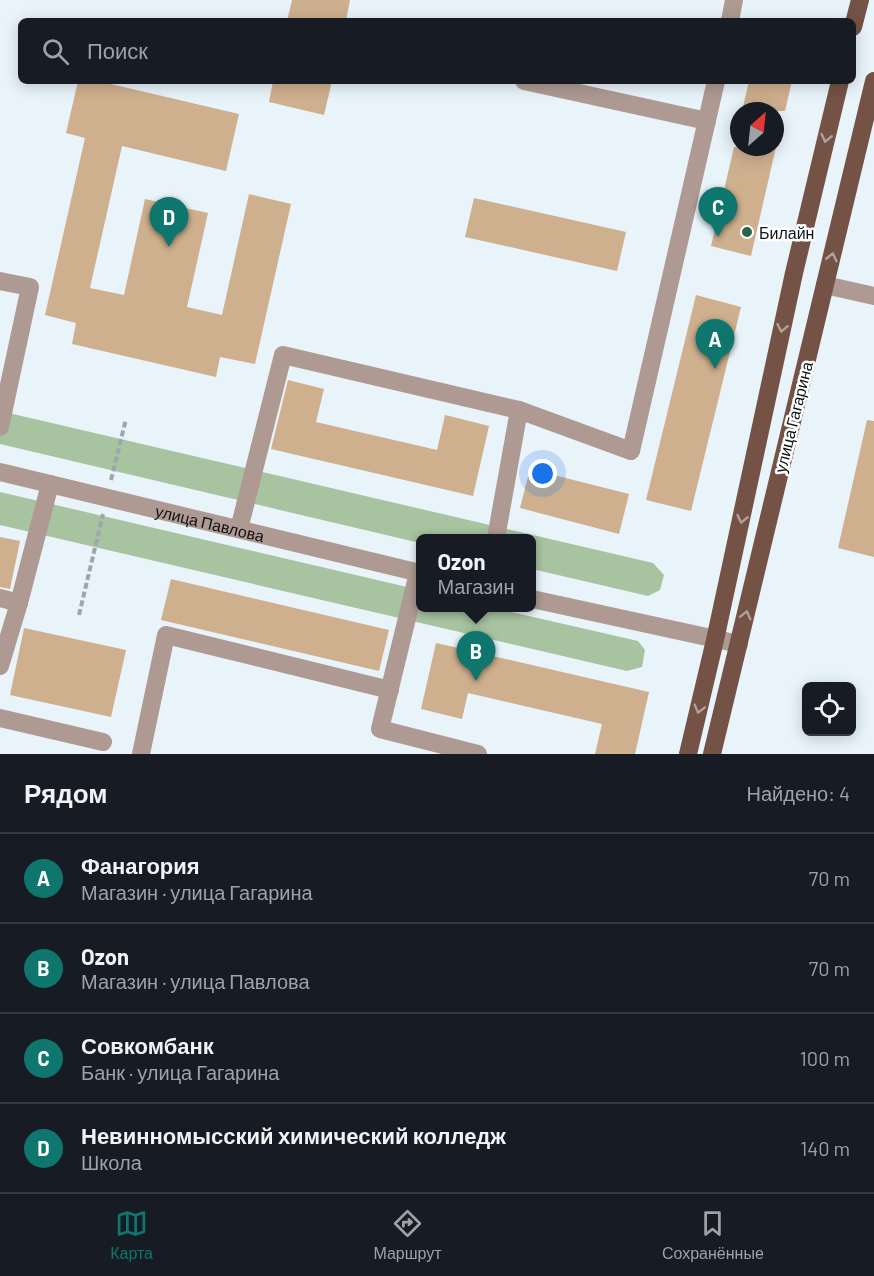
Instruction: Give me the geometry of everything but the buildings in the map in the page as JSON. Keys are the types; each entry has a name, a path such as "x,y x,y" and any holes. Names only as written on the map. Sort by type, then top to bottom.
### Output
{"main road":[{"path":"855,18 860,0"},
{"name":"улица Гагарина","path":"712,754 874,81"},
{"name":"улица Гагарина","path":"688,754 716,640 794,273 839,84"}],"street":[{"path":"731,18 734,0"},
{"path":"538,84 707,121"},
{"path":"239,530 283,355 519,410 631,451 715,84"},
{"path":"0,281 30,287 0,427"},
{"path":"825,285 874,296"},
{"path":"497,534 519,410"},
{"name":"улица Павлова","path":"0,472 416,572"},
{"path":"0,666 20,603 50,484"},
{"path":"416,585 380,729 478,754"},
{"path":"0,598 20,603"},
{"path":"536,600 739,644"},
{"path":"141,754 166,634 390,690"},
{"path":"0,718 103,742"}],"green space":[{"path":"0,411 528,534 416,534 416,542 0,444"},
{"path":"0,492 416,589 416,612 511,612 638,641 645,650 642,667 627,671 0,525"},
{"path":"536,536 653,563 664,575 660,590 648,596 536,570"}],"place":[{"name":"Билайн","path":"747,232"},
{"name":"Совкомбанк","path":"718,237"},
{"name":"Невинномысский химический колледж","path":"169,247"},
{"name":"Фанагория","path":"715,369"},
{"name":"Ozon","path":"476,681"}]}
